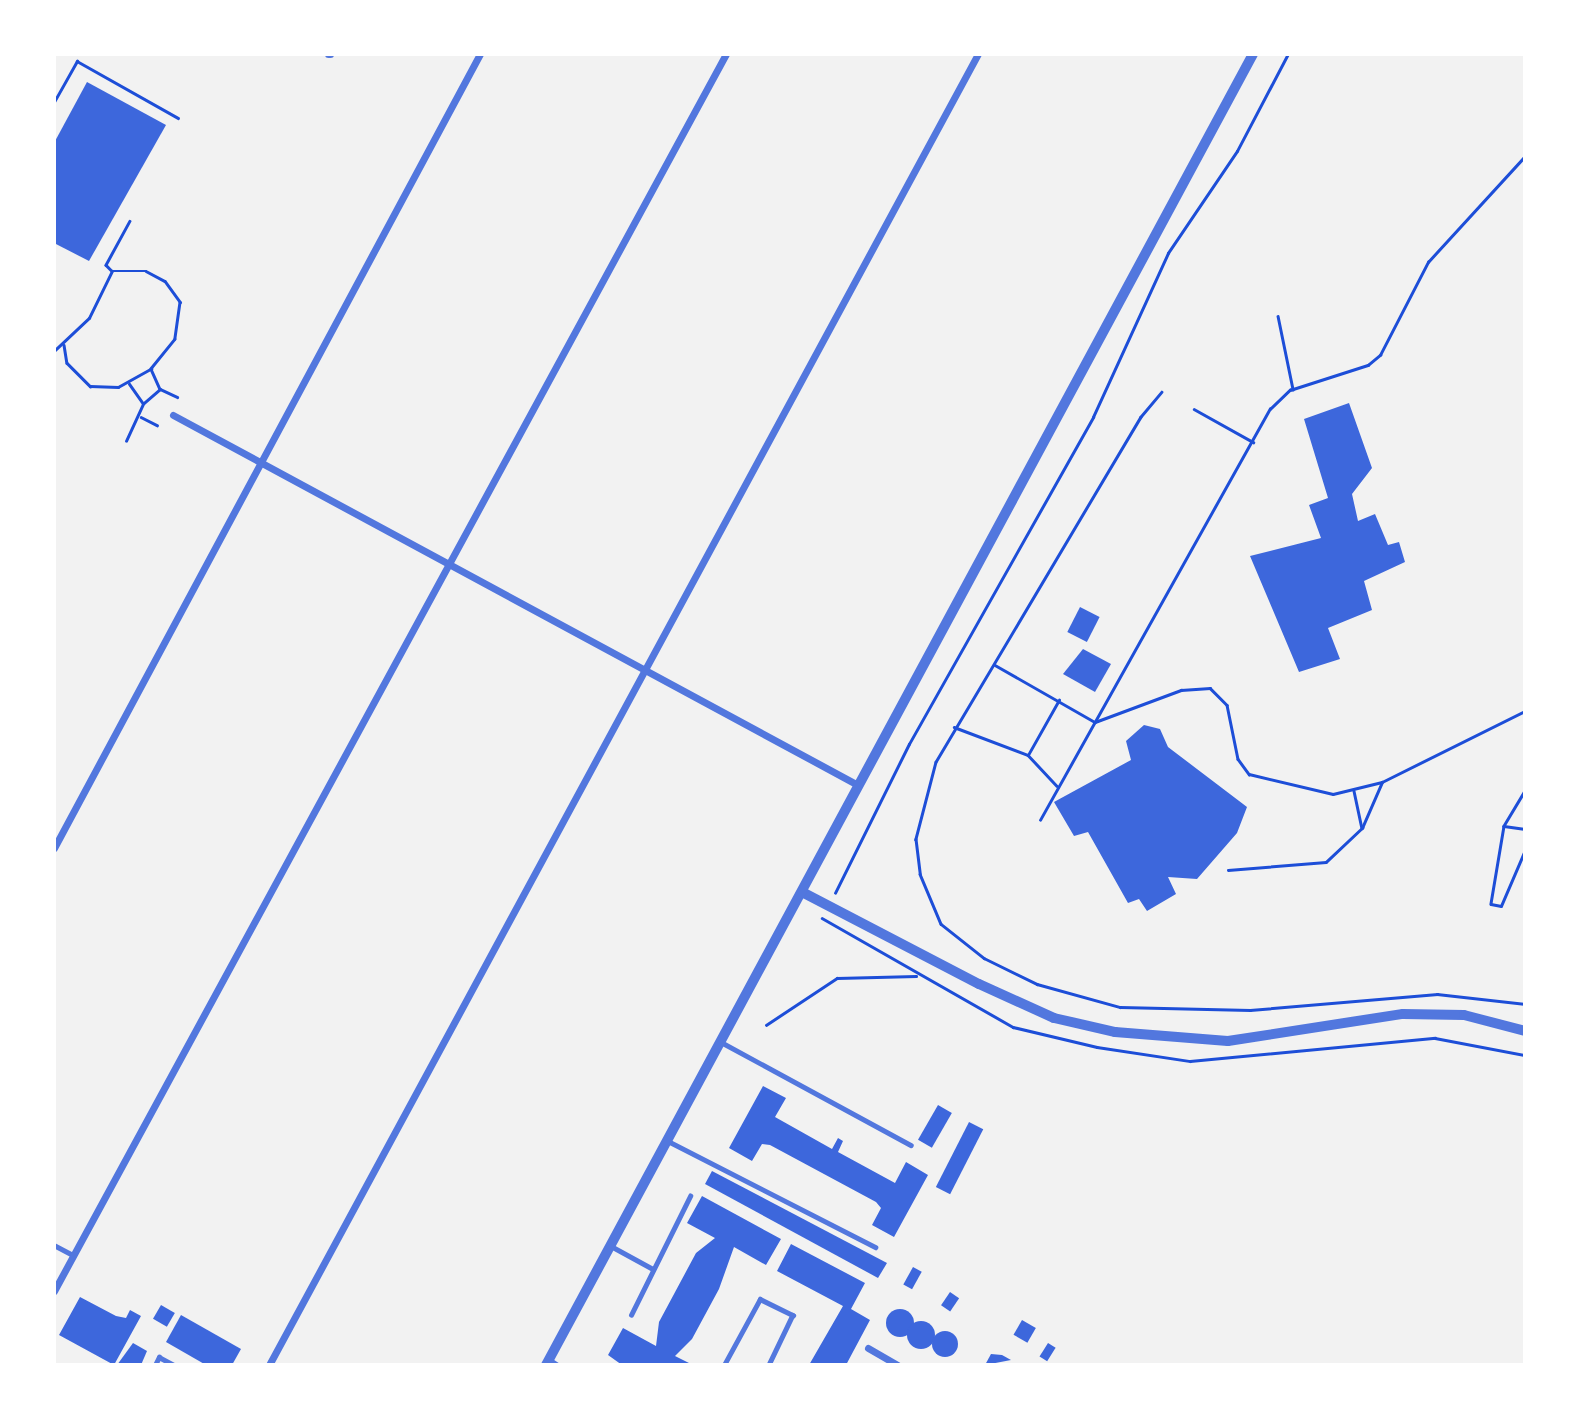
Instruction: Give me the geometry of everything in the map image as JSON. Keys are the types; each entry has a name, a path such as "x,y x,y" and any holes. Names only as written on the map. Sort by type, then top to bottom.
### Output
{"street":[{"path":"54,848 481,54"},
{"path":"54,1291 453,565 726,54"},
{"path":"269,1365 649,669 978,54"},
{"path":"551,1363 610,1246 802,892 856,784 1253,54"},
{"path":"173,415 649,669 856,784"},
{"path":"802,892 1016,1001 1115,1032 1228,1041 1403,1014 1464,1015 1525,1031"},
{"path":"868,1348 898,1365"}],"lane":[{"path":"720,1042 911,1144"},
{"path":"667,1141 875,1247"},
{"path":"631,1315 690,1196"},
{"path":"54,1245 74,1255"},
{"path":"610,1246 653,1269"},
{"path":"724,1365 760,1299 793,1315 769,1365"},
{"path":"155,1365 159,1357 174,1365"}],"path":[{"path":"836,892 909,744 1093,416 1168,253 1237,151 1288,54"},
{"path":"54,102 77,61 178,118"},
{"path":"1040,820 1270,409 1293,389 1368,365 1380,355 1428,262 1525,156"},
{"path":"64,345 67,363 90,386 129,384 151,369 175,339 180,302 165,281 146,271 112,271 106,265 130,221"},
{"path":"54,351 64,345 89,318 112,271"},
{"path":"1278,316 1293,389"},
{"path":"151,369 160,389 177,397"},
{"path":"129,384 144,404"},
{"path":"125,441 141,417 144,404 160,389"},
{"path":"1162,392 954,727 916,818 927,895 950,934 1037,984 1111,1005 1154,1009 1250,1010 1437,994 1525,1004"},
{"path":"1194,409 1253,442"},
{"path":"141,417 158,425"},
{"path":"994,664 1095,722"},
{"path":"1095,722 1181,690 1210,688 1227,705 1238,759 1248,774 1314,792 1353,790 1382,782 1525,711"},
{"path":"1028,755 1059,700"},
{"path":"954,727 1028,755 1058,788"},
{"path":"1228,870 1326,862 1362,828 1382,782"},
{"path":"1353,790 1362,828"},
{"path":"1525,791 1504,826 1491,904 1501,906 1525,850"},
{"path":"1504,826 1525,829"},
{"path":"766,1025 837,978 919,976"}],"building":[{"path":"87,82 166,125 89,261 54,243 54,143"},
{"path":"1349,403 1372,468 1352,494 1358,521 1375,514 1388,545 1399,542 1405,562 1364,581 1372,610 1328,628 1340,659 1299,672 1250,556 1321,538 1309,505 1328,498 1304,419"},
{"path":"1080,607 1100,617 1087,642 1067,632"},
{"path":"1083,649 1111,664 1095,692 1063,674"},
{"path":"1144,725 1160,729 1168,747 1247,807 1237,833 1197,879 1168,877 1176,894 1147,911 1139,899 1128,903 1088,832 1074,836 1054,802 1131,760 1126,741"},
{"path":"763,1086 786,1098 775,1117 832,1149 838,1138 843,1141 838,1152 895,1183 906,1162 928,1175 894,1237 872,1225 881,1208 876,1202 770,1145 762,1144 752,1161 729,1148"},
{"path":"938,1105 952,1113 932,1148 918,1140"},
{"path":"969,1122 983,1129 950,1194 936,1187"},
{"path":"712,1171 887,1263 878,1278 705,1184"},
{"path":"702,1196 781,1239 766,1265 734,1247 719,1289 692,1339 675,1356 693,1365 622,1365 608,1355 623,1328 656,1346 659,1322 696,1253 715,1238 687,1223"},
{"path":"791,1244 865,1283 851,1309 870,1320 846,1365 809,1365 843,1306 777,1271"},
{"path":"913,1267 922,1272 912,1289 903,1284"},
{"path":"950,1292 959,1298 950,1311 941,1305"},
{"path":"80,1297 116,1316 126,1318 130,1310 141,1316 114,1365 59,1335"},
{"path":"161,1305 175,1313 167,1327 153,1319"},
{"path":"900,1309 910,1313 914,1323 910,1333 900,1337 890,1333 886,1323 890,1313"},
{"path":"181,1315 241,1349 232,1365 206,1365 166,1342"},
{"path":"1022,1320 1036,1328 1027,1343 1014,1335"},
{"path":"921,1321 931,1325 935,1335 931,1345 921,1349 911,1345 907,1335 911,1325"},
{"path":"945,1331 954,1335 958,1344 954,1353 945,1357 936,1353 932,1344 936,1335"},
{"path":"133,1343 147,1351 141,1365 117,1365"},
{"path":"1048,1343 1056,1348 1047,1361 1040,1357"},
{"path":"991,1354 1002,1355 1011,1360 985,1365"}]}
